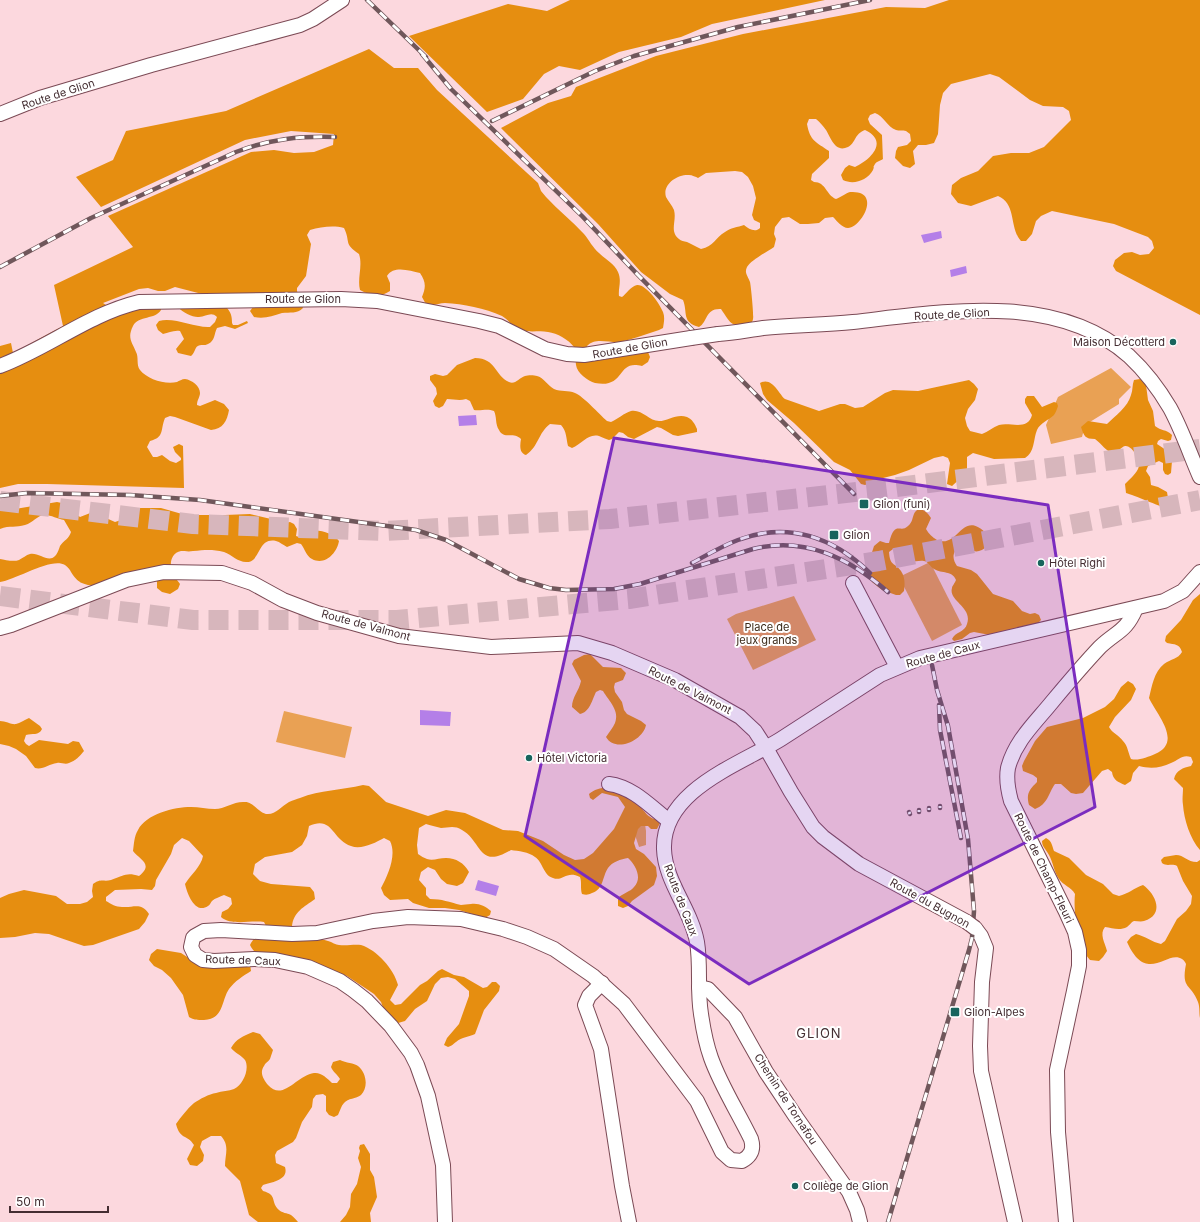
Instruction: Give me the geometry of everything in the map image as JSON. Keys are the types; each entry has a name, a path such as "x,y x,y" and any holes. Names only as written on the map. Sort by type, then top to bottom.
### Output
{"street":[{"name":"Route de Glion","path":"0,114 40,98 151,65 300,25 313,19 342,0"},
{"name":"Route de Glion","path":"0,366 34,351 106,313 123,306 146,302 341,299 377,301 499,326 545,349 566,354 584,356 691,338 763,328 851,322 955,312 1001,311 1050,317 1075,324 1098,334 1130,358 1158,390 1170,408 1200,477"},
{"name":"Route de Valmont","path":"0,628 126,580 164,572 222,572 252,583 283,600 317,612 399,636 491,646 578,643 612,653 675,680 732,712 751,727 766,748"},
{"path":"1136,608 1164,601 1183,591 1200,572"},
{"path":"853,583 897,667"},
{"name":"Route de Caux","path":"445,1222 443,1165 426,1091 420,1072 411,1053 391,1026 354,990 323,973 308,967 275,960 203,960 195,955 192,947 193,938 204,931 221,930 292,934 317,933 408,917 461,919 503,929 527,937 554,949 602,984 624,1004 697,1101 722,1152 731,1160 742,1161 750,1154 752,1144 751,1139 720,1080 710,1056 700,1012 697,941 666,867 664,847 665,835 669,822 682,804 700,787 722,772 766,748 880,674 920,658 1136,608"},
{"name":"Route de Champ-Fleuri","path":"1066,1222 1058,1132 1057,1070 1079,966 1078,950 1075,932 1011,801 1008,789 1007,774 1014,750 1023,736 1073,676 1101,646 1124,629 1132,618 1136,608"},
{"name":"Route du Bugnon","path":"766,748 813,827 823,837 859,864 971,925 977,930 984,942 986,952 982,982 981,1071 1015,1222"},
{"path":"609,784 618,785 630,790 669,822"},
{"path":"602,984 589,996 584,1005 600,1049 629,1222"},
{"name":"Chemin de Tornafou","path":"699,987 708,989 735,1017 766,1072 849,1192 857,1210 860,1222"}],"highlighted area":[{"path":"614,438 1048,505 1095,807 749,984 525,836"}],"green space":[{"path":"1111,368 1131,387 1119,399 1119,404 1085,425 1082,437 1051,444 1046,425 1058,397"},
{"path":"930,562 962,625 932,641 899,577"},
{"name":"Place de jeux grands","path":"794,596 816,640 753,670 727,619 736,614"},
{"path":"284,711 352,727 345,758 276,742"},
{"path":"629,817 645,824 646,845 639,847"}],"shaded area":[{"path":"570,0 825,0 712,24 681,37 619,52 580,70 559,66 544,74 523,99 487,112 409,36 508,4 547,11"},
{"path":"949,0 1200,0 1200,315 1116,271 1113,266 1115,260 1124,253 1132,252 1140,255 1149,254 1154,248 1152,241 1148,237 1114,224 1052,211 1041,216 1036,221 1032,234 1026,241 1021,241 1017,236 1008,205 998,196 971,206 958,203 951,194 952,185 961,178 978,171 993,156 1011,153 1029,153 1044,147 1071,120 1069,111 1063,107 1043,106 1030,100 999,77 990,74 951,84 943,93 940,105 938,134 934,143 918,145 913,151 915,164 910,168 903,166 895,158 898,147 907,145 911,141 910,134 906,131 893,129 878,114 875,113 870,115 868,119 870,124 882,135 883,159 876,163 873,170 867,177 860,181 851,182 843,180 841,175 845,168 849,165 855,167 867,160 872,155 877,145 876,139 872,134 865,130 857,136 851,145 840,148 834,144 819,121 816,119 809,119 807,124 812,138 829,151 829,158 812,174 811,180 824,186 830,195 836,199 850,192 860,193 865,196 867,206 862,218 853,226 848,228 842,226 833,217 825,218 819,223 808,224 800,224 789,217 782,218 775,227 774,234 776,239 774,247 759,256 749,264 746,269 750,282 753,307 753,320 750,325 735,325 727,318 721,309 716,309 709,313 702,325 699,327 693,325 687,319 683,300 670,294 641,272 598,224 501,128 548,103 571,96 576,87 656,56 743,34 886,7 925,8","holes":["742,172 748,177 753,186 756,198 752,215 754,220 760,223 760,228 754,230 744,225 732,229 722,234 709,246 701,249 679,239 674,233 674,210 666,197 665,192 669,184 676,178 685,175 691,175 698,178 706,173"]},
{"path":"369,49 394,68 418,68 437,90 538,183 541,191 546,197 584,234 597,251 616,269 620,278 619,296 622,297 631,288 637,285 644,288 652,295 664,314 663,328 620,342 598,341 590,343 587,346 588,350 644,350 648,352 650,357 648,362 642,366 634,365 628,367 612,382 605,384 595,383 586,379 578,371 575,349 572,344 559,335 545,331 521,330 516,328 502,316 474,307 445,303 428,305 422,297 425,285 420,273 407,270 394,271 387,276 390,283 390,291 382,295 368,294 360,290 359,254 349,245 344,228 318,228 310,230 307,235 311,244 306,276 297,288 303,308 298,311 258,318 254,317 250,311 262,295 259,293 202,294 175,287 165,291 158,291 148,288 139,289 103,303 115,311 161,307 161,310 155,315 139,320 131,330 130,337 137,354 138,366 140,370 152,379 162,382 172,383 185,379 190,381 200,390 197,405 200,406 215,400 224,404 229,410 224,424 219,428 211,430 170,416 165,418 160,435 150,441 147,447 153,457 162,455 170,461 176,463 181,460 181,458 175,452 173,447 179,444 183,446 184,488 18,484 0,488 0,346 11,343 13,353 63,326 54,285 133,247 108,216 251,152 274,150 294,153 314,152 333,145 334,134 291,131 245,140 101,207 76,177 113,160 126,131 226,111"},
{"path":"941,231 942,238 924,243 921,235"},
{"path":"966,266 967,273 951,277 950,270"},
{"path":"226,307 231,314 233,325 238,325 247,321 248,323 235,329 225,326 217,328 212,341 207,345 200,345 197,347 191,356 178,353 176,349 184,339 180,331 173,331 163,334 158,330 156,325 159,321 171,320 210,327 215,322 217,317 215,315 211,314 202,317 194,317 185,313 179,308"},
{"path":"475,358 487,361 504,379 511,383 531,375 541,378 554,389 575,393 587,401 607,421 611,422 631,411 642,413 659,421 683,416 692,420 697,432 678,436 657,427 634,439 619,432 609,440 595,435 588,437 572,448 568,446 565,433 561,425 550,424 543,431 534,448 526,455 521,451 521,439 501,433 497,425 494,411 474,410 470,401 466,399 447,399 443,406 439,408 435,406 433,401 437,394 436,388 430,380 430,376 435,374 443,376 447,375 457,365"},
{"path":"1140,379 1146,385 1148,400 1153,411 1155,426 1172,435 1171,440 1168,441 1161,439 1157,444 1169,452 1172,461 1171,473 1168,475 1165,474 1163,470 1163,463 1159,461 1148,466 1146,471 1150,477 1151,485 1167,492 1169,504 1166,507 1159,506 1126,493 1125,484 1139,466 1138,459 1131,448 1128,446 1122,447 1114,454 1095,439 1085,436 1081,427 1088,421 1107,424 1127,403 1132,393 1134,380"},
{"path":"969,380 978,389 975,400 968,409 965,418 970,431 982,434 999,425 1018,425 1027,423 1032,415 1025,403 1027,396 1034,396 1042,407 1054,402 1057,403 1058,406 1054,415 1042,423 1038,428 1031,452 1025,458 994,459 973,453 967,457 967,470 965,474 952,486 947,484 950,463 948,458 943,456 934,458 895,475 865,485 861,484 850,470 834,462 794,423 767,400 763,394 760,383 764,381 768,382 775,386 785,399 819,411 840,404 845,404 855,408 863,407 885,393 893,390 918,391"},
{"path":"476,415 477,425 459,426 458,416"},
{"path":"57,502 71,505 76,514 80,517 98,510 106,518 115,522 121,520 133,510 138,508 161,508 189,516 250,514 271,519 280,524 290,522 294,524 297,529 296,536 299,537 310,531 322,531 337,538 339,541 333,554 326,560 321,561 310,558 301,544 297,543 287,547 276,541 265,543 254,559 246,562 240,561 227,553 220,551 208,550 177,552 171,560 171,564 172,571 180,584 178,589 170,594 162,592 157,588 157,582 155,579 94,586 86,585 78,581 65,565 59,563 42,566 0,582 0,559 17,561 29,554 47,558 53,557 57,554 60,546 71,532 64,520 45,515 40,516 25,525 0,529 0,506 15,509"},
{"path":"918,509 929,514 931,518 926,529 937,540 945,541 951,539 961,530 972,525 988,535 989,544 980,551 961,549 955,551 954,559 957,566 971,570 977,574 993,594 1013,601 1022,611 1039,615 1041,620 1038,623 990,635 974,632 962,639 954,641 952,639 953,637 966,627 968,618 967,613 952,593 952,587 956,580 952,575 934,569 924,561 905,561 900,551 893,549 889,552 890,560 902,573 905,586 904,591 900,595 896,595 882,590 872,582 866,571 874,546 880,541 889,543 893,531 898,528 902,529 908,526"},
{"path":"1200,594 1200,850 1190,835 1186,822 1183,803 1183,788 1174,779 1178,771 1191,766 1193,762 1191,757 1188,756 1167,765 1155,768 1139,766 1133,773 1131,781 1125,785 1116,780 1113,777 1112,772 1108,769 1102,771 1083,793 1071,793 1061,784 1055,784 1043,804 1035,809 1029,805 1029,792 1037,782 1037,778 1023,771 1022,766 1035,741 1047,727 1083,718 1105,707 1114,699 1121,687 1128,681 1133,684 1136,689 1131,700 1115,717 1109,727 1125,743 1131,759 1146,757 1163,749 1167,743 1168,735 1162,720 1149,698 1151,689 1156,675 1161,667 1182,652 1178,646 1165,641 1166,636 1181,620 1193,600"},
{"path":"590,654 603,667 621,668 626,673 623,680 615,683 615,692 622,702 624,710 627,714 646,725 640,736 628,743 616,744 610,742 606,737 615,723 616,714 613,706 603,691 600,690 596,692 590,705 583,713 580,714 572,707 573,700 581,681 572,664 574,660"},
{"path":"420,710 451,712 450,726 420,725"},
{"path":"29,718 42,729 39,733 26,735 24,741 29,746 39,740 68,744 73,741 79,742 84,751 75,760 68,764 57,763 41,768 35,768 26,756 16,749 0,744 0,721 16,724"},
{"path":"363,785 369,786 386,802 428,816 446,810 465,813 503,830 518,831 543,841 564,855 575,860 584,859 593,853 614,829 625,807 618,797 602,793 593,800 590,798 589,794 602,788 616,789 637,804 651,818 659,820 660,823 657,829 651,829 648,826 641,826 638,829 634,843 636,849 644,854 656,867 657,876 654,885 632,901 628,906 623,908 618,906 618,898 632,889 638,880 637,871 628,858 614,862 606,871 599,889 591,894 585,895 582,894 580,877 568,875 559,879 553,878 547,874 538,859 533,855 511,850 492,857 482,852 468,835 459,828 441,828 426,824 419,828 417,845 418,854 429,860 450,858 456,860 469,872 463,883 457,886 447,884 441,879 435,870 428,867 421,872 419,880 426,888 426,895 430,899 442,900 461,905 482,905 491,911 490,915 485,918 459,910 429,908 413,903 408,899 390,900 384,895 381,888 391,865 393,852 390,841 384,838 363,847 355,847 345,843 328,826 317,823 309,826 307,836 302,845 292,852 265,857 255,864 253,874 260,881 271,884 310,887 314,892 315,899 303,907 294,917 292,927 300,937 321,939 338,945 361,945 373,951 384,961 393,973 398,985 390,1000 395,1005 401,1004 420,985 442,969 454,975 464,977 483,988 487,987 492,982 496,982 500,986 499,991 484,1010 475,1034 458,1040 448,1047 444,1045 447,1038 459,1024 469,996 469,991 455,979 448,977 441,978 435,984 427,1001 415,1009 405,1021 398,1023 392,1021 386,1015 381,1002 374,994 347,976 299,958 268,952 262,954 257,953 250,945 255,937 266,926 264,922 236,922 225,920 221,917 222,912 228,909 232,904 231,898 224,895 212,901 209,906 203,908 199,908 192,902 185,884 198,867 203,856 189,841 182,838 174,845 171,854 152,890 115,890 106,897 106,901 116,906 137,906 146,910 149,914 139,929 93,945 84,946 49,934 35,933 0,938 0,898 24,890 56,896 67,904 80,904 87,902 93,897 93,884 96,882 111,880 128,874 139,876 143,872 146,865 133,851 134,840 142,824 161,812 184,807 219,809 245,802 251,804 262,812 271,814 289,802 308,795"},
{"path":"1046,838 1051,842 1054,851 1069,858 1086,875 1103,884 1113,894 1119,896 1143,885 1155,899 1155,914 1151,918 1143,921 1134,921 1122,929 1105,927 1102,936 1107,951 1099,961 1090,960 1082,947 1077,928 1075,894 1057,876 1048,853 1043,845 1042,841"},
{"path":"1176,855 1194,862 1200,860 1200,1018 1198,1002 1186,982 1186,964 1184,960 1176,957 1156,963 1149,964 1142,962 1134,955 1127,942 1136,934 1161,944 1165,941 1177,919 1191,904 1192,896 1183,881 1177,866 1164,864 1161,860 1164,857"},
{"path":"478,880 499,886 496,896 475,890"},
{"path":"157,949 181,953 201,966 250,964 251,971 236,981 229,989 219,1013 210,1019 197,1020 189,1017 183,995 171,978 162,970 154,966 149,960 151,954"},
{"path":"253,1032 260,1034 273,1050 270,1059 264,1065 262,1071 265,1081 274,1089 279,1091 285,1089 302,1078 314,1073 321,1074 332,1083 337,1083 340,1079 331,1067 333,1062 340,1060 358,1066 363,1072 366,1080 365,1088 361,1095 346,1101 338,1115 334,1117 329,1115 326,1111 326,1096 323,1094 316,1095 313,1099 312,1107 302,1122 296,1138 293,1142 277,1151 275,1155 276,1163 285,1167 285,1175 279,1180 263,1185 261,1188 263,1191 271,1195 276,1207 279,1210 291,1215 298,1222 258,1222 249,1215 240,1181 225,1166 226,1147 221,1136 211,1136 202,1141 200,1147 204,1155 203,1161 197,1166 190,1165 187,1159 194,1145 189,1139 182,1135 176,1124 196,1101 210,1094 234,1089 240,1084 245,1076 247,1068 245,1060 231,1048 240,1038"},
{"path":"364,1144 370,1154 370,1170 374,1177 377,1197 370,1213 371,1222 340,1222 350,1207 351,1194 357,1184 361,1167 358,1158 360,1151 359,1148 360,1145"}],"tunnel":[{"path":"0,501 193,524 383,531 610,519 874,490 1200,449"},
{"path":"0,596 193,620 397,620 629,599 879,561 1200,500"}],"railway":[{"path":"367,0 426,57"},
{"path":"492,121 595,71 634,56 738,27 870,0"},
{"path":"422,54 451,89 582,216 638,275 854,494"},
{"path":"0,267 91,218 236,152 261,144 285,139 335,137"},
{"path":"0,496 27,493 130,495 200,500 416,530 446,540 519,579 549,588 566,590 614,589 640,584 753,549 791,545 808,548 842,560 858,569 888,592"},
{"path":"692,563 738,540 757,534 775,532 809,536 825,542 856,560 870,573"},
{"path":"888,1222 972,938 974,911 968,839 948,726 937,690 932,665"},
{"path":"939,705 940,730 961,838"}],"place":[{"name":"Maison Décotterd","path":"1173,342"},
{"name":"Glion (funi)","path":"864,504"},
{"name":"Glion","path":"834,535"},
{"name":"Hôtel Righi","path":"1041,563"},
{"name":"Hôtel Victoria","path":"529,758"},
{"name":"Glion-Alpes","path":"955,1012"},
{"name":"Collège de Glion","path":"795,1186"}],"district":[{"name":"GLION","path":"819,1033"}]}
